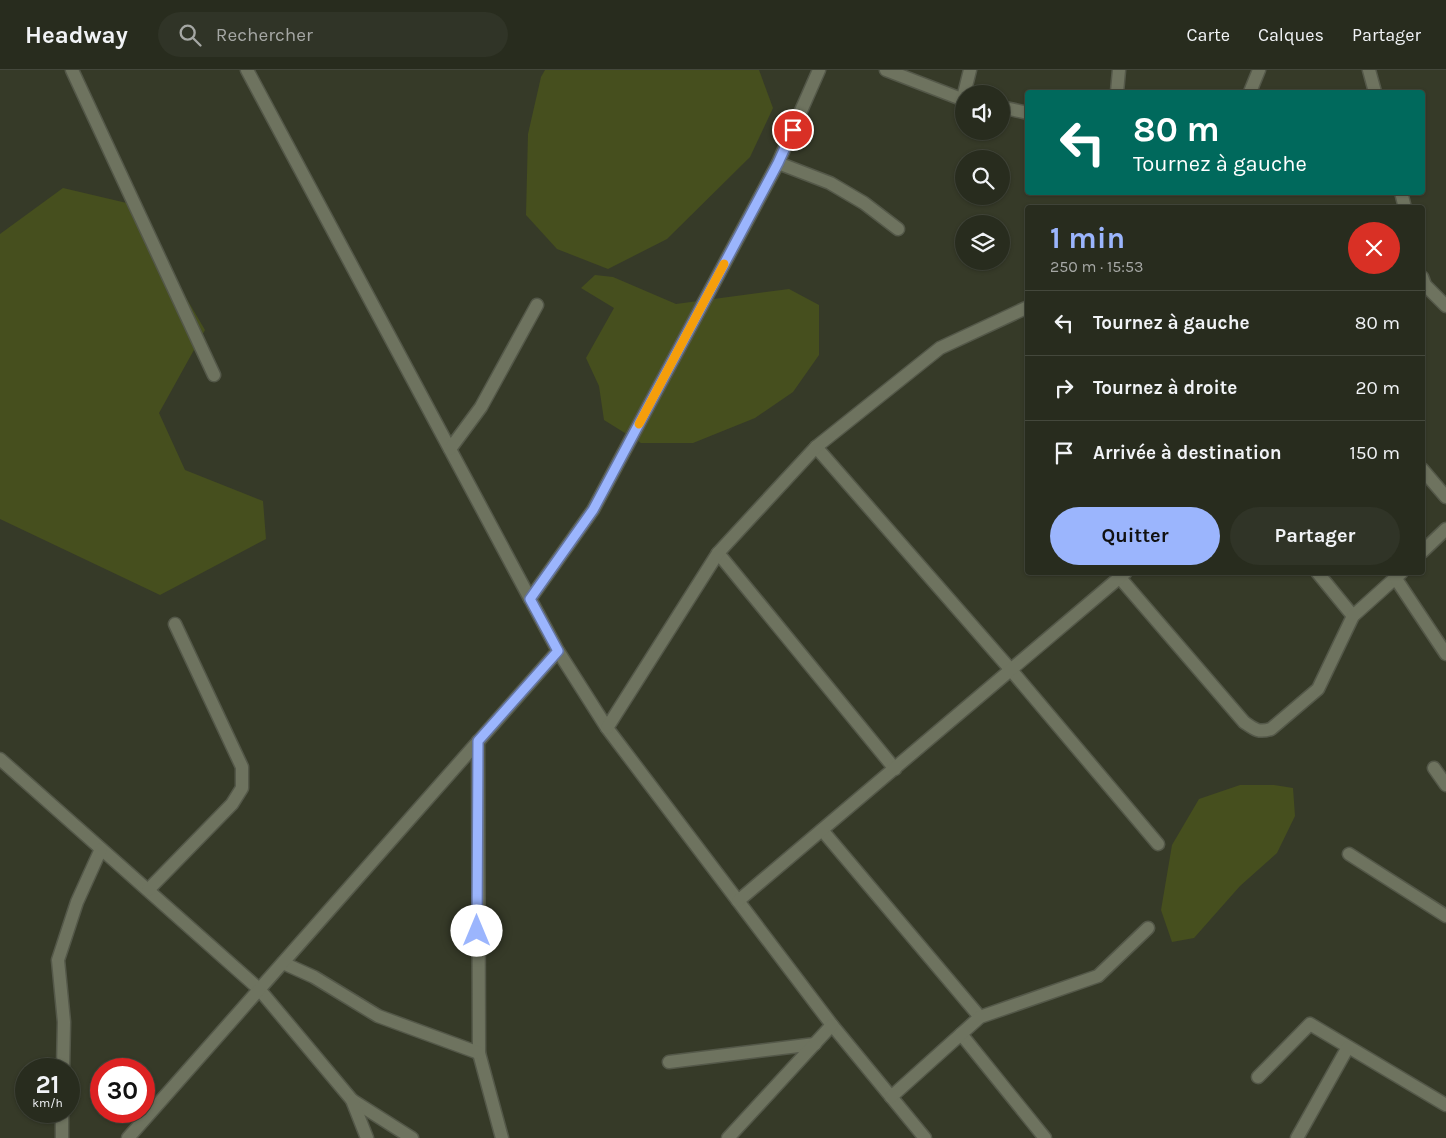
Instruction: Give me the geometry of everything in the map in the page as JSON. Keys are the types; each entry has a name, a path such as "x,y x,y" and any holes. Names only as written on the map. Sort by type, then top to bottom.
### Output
{"street":[{"path":"72,70 214,375"},
{"path":"247,70 558,651 607,728 832,1025 925,1138"},
{"path":"530,599 593,510 778,163 819,70"},
{"path":"886,70 955,94"},
{"path":"967,85 970,70"},
{"path":"1117,90 1120,70"},
{"path":"1251,90 1259,70"},
{"path":"1369,70 1374,90"},
{"path":"1010,109 1025,111"},
{"path":"778,163 830,183 864,203 898,229"},
{"path":"1425,285 1446,306"},
{"path":"450,449 481,407 537,305"},
{"path":"607,728 718,553 816,447 940,348 1025,308"},
{"path":"816,447 1011,670 1158,844"},
{"path":"1425,472 1446,497"},
{"path":"1425,549 1446,529"},
{"path":"718,553 895,769"},
{"path":"738,901 1123,575 1244,722 1256,731 1271,730 1318,689 1353,616 1399,576 1446,654"},
{"path":"1319,575 1353,616"},
{"path":"148,890 232,804 242,788 242,767 175,624"},
{"path":"128,1138 558,651"},
{"path":"478,741 479,1053 502,1138"},
{"path":"0,759 259,989 352,1100 412,1138"},
{"path":"1434,768 1446,785"},
{"path":"822,830 980,1017"},
{"path":"63,1058 64,1022 58,960 77,902 101,849"},
{"path":"1349,854 1446,916"},
{"path":"891,1097 980,1017 1098,976 1148,928"},
{"path":"283,963 314,977 378,1016 479,1053"},
{"path":"1258,1077 1310,1024 1446,1105"},
{"path":"728,1138 832,1025"},
{"path":"961,1034 1045,1138"},
{"path":"670,1062 815,1044"},
{"path":"1297,1138 1348,1047"},
{"path":"352,1100 367,1138"},
{"path":"62,1123 62,1138"}],"green space":[{"path":"545,70 759,70 773,108 750,157 667,239 608,269 557,249 526,215 528,134 541,77"},
{"path":"63,188 131,204 205,330 159,413 185,470 263,501 266,539 160,595 0,519 0,234"},
{"path":"595,275 613,277 676,304 789,289 819,305 819,355 793,392 755,418 693,443 641,443 604,420 599,386 586,358 614,308 581,288"},
{"path":"1240,785 1274,785 1293,788 1295,816 1277,853 1240,886 1194,938 1172,942 1161,910 1172,845 1199,799"}],"slow traffic":[{"path":"639,424 724,264"}],"route":[{"path":"477,931 478,741 558,651 530,599 593,510 778,163 793,130"}]}
